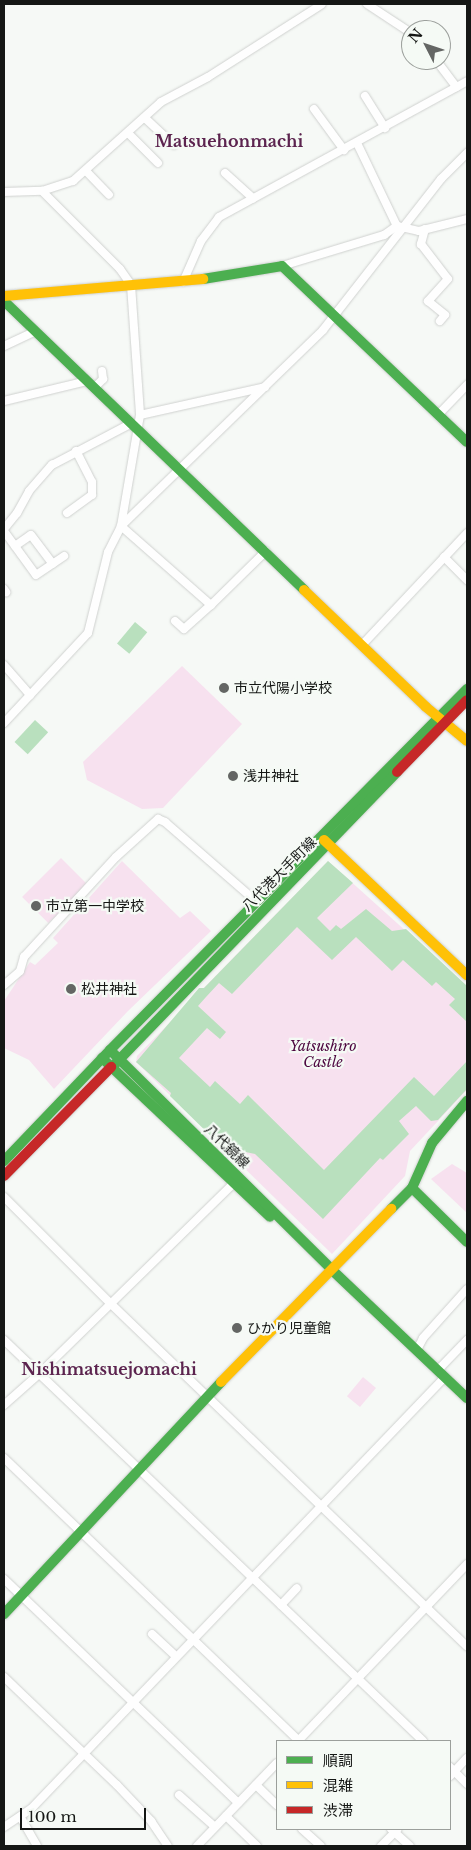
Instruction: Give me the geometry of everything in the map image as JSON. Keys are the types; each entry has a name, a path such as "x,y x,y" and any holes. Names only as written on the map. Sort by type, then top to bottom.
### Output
{"street":[{"path":"4,192 42,191 73,181 86,172 146,119 161,102 208,77 322,4"},
{"path":"367,4 401,26"},
{"path":"443,70 456,87"},
{"path":"183,282 210,225 253,198 385,128 467,81"},
{"path":"365,96 385,128"},
{"path":"314,109 344,150"},
{"path":"146,119 174,145"},
{"path":"129,134 158,163"},
{"path":"357,143 397,226"},
{"path":"121,526 182,469 336,317 408,226 442,179 467,153"},
{"path":"86,172 109,195"},
{"path":"225,173 253,198"},
{"path":"4,723 88,633 108,552 121,526 135,426 140,415 131,285 120,269 42,191"},
{"path":"4,296 183,282 282,266 384,235 397,226 425,229 467,219"},
{"path":"425,229 421,244 448,280 428,301 445,315"},
{"path":"282,266 467,442"},
{"path":"4,301 90,385 182,469 362,646 441,720 467,741"},
{"path":"4,346 36,331"},
{"path":"4,402 90,385 103,379 102,371"},
{"path":"438,415 467,385"},
{"path":"140,415 265,386"},
{"path":"64,556 36,575 4,530 17,513 28,491 52,465 76,450 135,426"},
{"path":"67,512 92,495 92,482 76,450"},
{"path":"121,526 210,605"},
{"path":"362,646 467,533"},
{"path":"15,546 31,535 53,564"},
{"path":"175,621 184,629 266,551"},
{"path":"444,557 467,580"},
{"path":"4,665 30,695"},
{"name":"八代港大手町線","path":"111,1067 441,720 467,689"},
{"name":"八代港大手町線","path":"441,720 467,700"},
{"path":"4,986 20,971 24,957 116,857 158,820 165,822 258,903"},
{"path":"325,841 467,974"},
{"name":"八代港大手町線","path":"110,1050 258,903 325,841"},
{"path":"4,1161 110,1050"},
{"name":"八代鏡線","path":"110,1050 332,1270 467,1398"},
{"name":"八代鏡線","path":"102,1058 233,1184 320,1263 332,1270"},
{"path":"4,1176 111,1067"},
{"path":"4,1614 207,1397 412,1188 432,1143 467,1101"},
{"path":"4,1404 39,1374 233,1184"},
{"path":"412,1188 467,1242"},
{"path":"4,1197 110,1304 424,1607 467,1646"},
{"path":"417,1350 423,1338 467,1289"},
{"path":"4,1340 422,1740"},
{"path":"4,1827 20,1818 84,1754 321,1506 442,1373 467,1340"},
{"path":"4,1458 194,1638 297,1740"},
{"path":"299,1740 467,1564"},
{"path":"4,1579 238,1803"},
{"path":"281,1605 297,1588"},
{"path":"152,1634 176,1656"},
{"path":"5,1680 84,1754 151,1821 168,1846"},
{"path":"467,1758 451,1772 467,1784"},
{"path":"197,1846 276,1764"},
{"path":"256,1785 276,1804"},
{"path":"179,1795 215,1827"},
{"path":"226,1816 257,1846"},
{"path":"20,1818 37,1846"},
{"path":"303,1830 321,1846"},
{"path":"381,1846 395,1830 410,1846"}],"green space":[{"path":"182,666 242,724 163,808 142,809 87,780 83,762"},
{"path":"61,858 87,884 48,923 22,897"},
{"path":"122,861 180,918 190,911 211,931 128,1011 54,1089 29,1060 4,1048 4,1001 30,962 35,965 58,943 53,938"},
{"name":"Yatsushiro Castle","path":"328,861 467,986 467,1090 410,1151 405,1176 332,1254 136,1062 137,1056"},
{"path":"452,1164 467,1173 467,1213 431,1179"},
{"path":"363,1377 376,1388 360,1407 347,1396"}],"shaded area":[{"path":"135,622 147,632 129,654 117,643"},
{"path":"35,720 48,732 28,754 15,742"},
{"path":"328,861 353,883 317,918 330,931 336,925 341,929 366,909 392,931 406,929 467,986 467,1022 449,1005 455,999 436,982 432,986 403,960 392,971 356,937 332,960 297,927 232,994 219,983 206,997 198,1006 226,1032 220,1039 207,1028 179,1058 210,1087 215,1081 240,1104 248,1095 324,1170 414,1077 434,1096 467,1061 467,1089 438,1120 431,1121 416,1106 399,1121 409,1134 383,1160 380,1158 323,1219 255,1154 222,1147 170,1096 171,1093 136,1062 199,988 204,988"}],"traffic: fast":[{"path":"203,279 282,266 467,442"},
{"path":"4,301 304,590"},
{"path":"110,1050 467,689"},
{"path":"115,1064 397,772"},
{"path":"4,1161 110,1050 332,1270 467,1398"},
{"path":"102,1058 270,1217"},
{"path":"391,1209 412,1188 432,1143 467,1101"},
{"path":"412,1188 467,1242"},
{"path":"4,1614 221,1382"}],"traffic: slow":[{"path":"4,296 203,279"},
{"path":"304,590 426,707 467,741"},
{"path":"324,840 467,975"},
{"path":"221,1382 391,1209"}],"traffic: jam":[{"path":"397,772 467,700"},
{"path":"4,1176 111,1067"}],"place":[{"name":"市立代陽小学校","path":"224,688"},
{"name":"浅井神社","path":"233,776"},
{"name":"市立第一中学校","path":"36,906"},
{"name":"松井神社","path":"71,989"},
{"name":"ひかり児童館","path":"237,1328"}],"district":[{"name":"Matsuehonmachi","path":"229,141"},
{"name":"Nishimatsuejomachi","path":"109,1369"}]}
